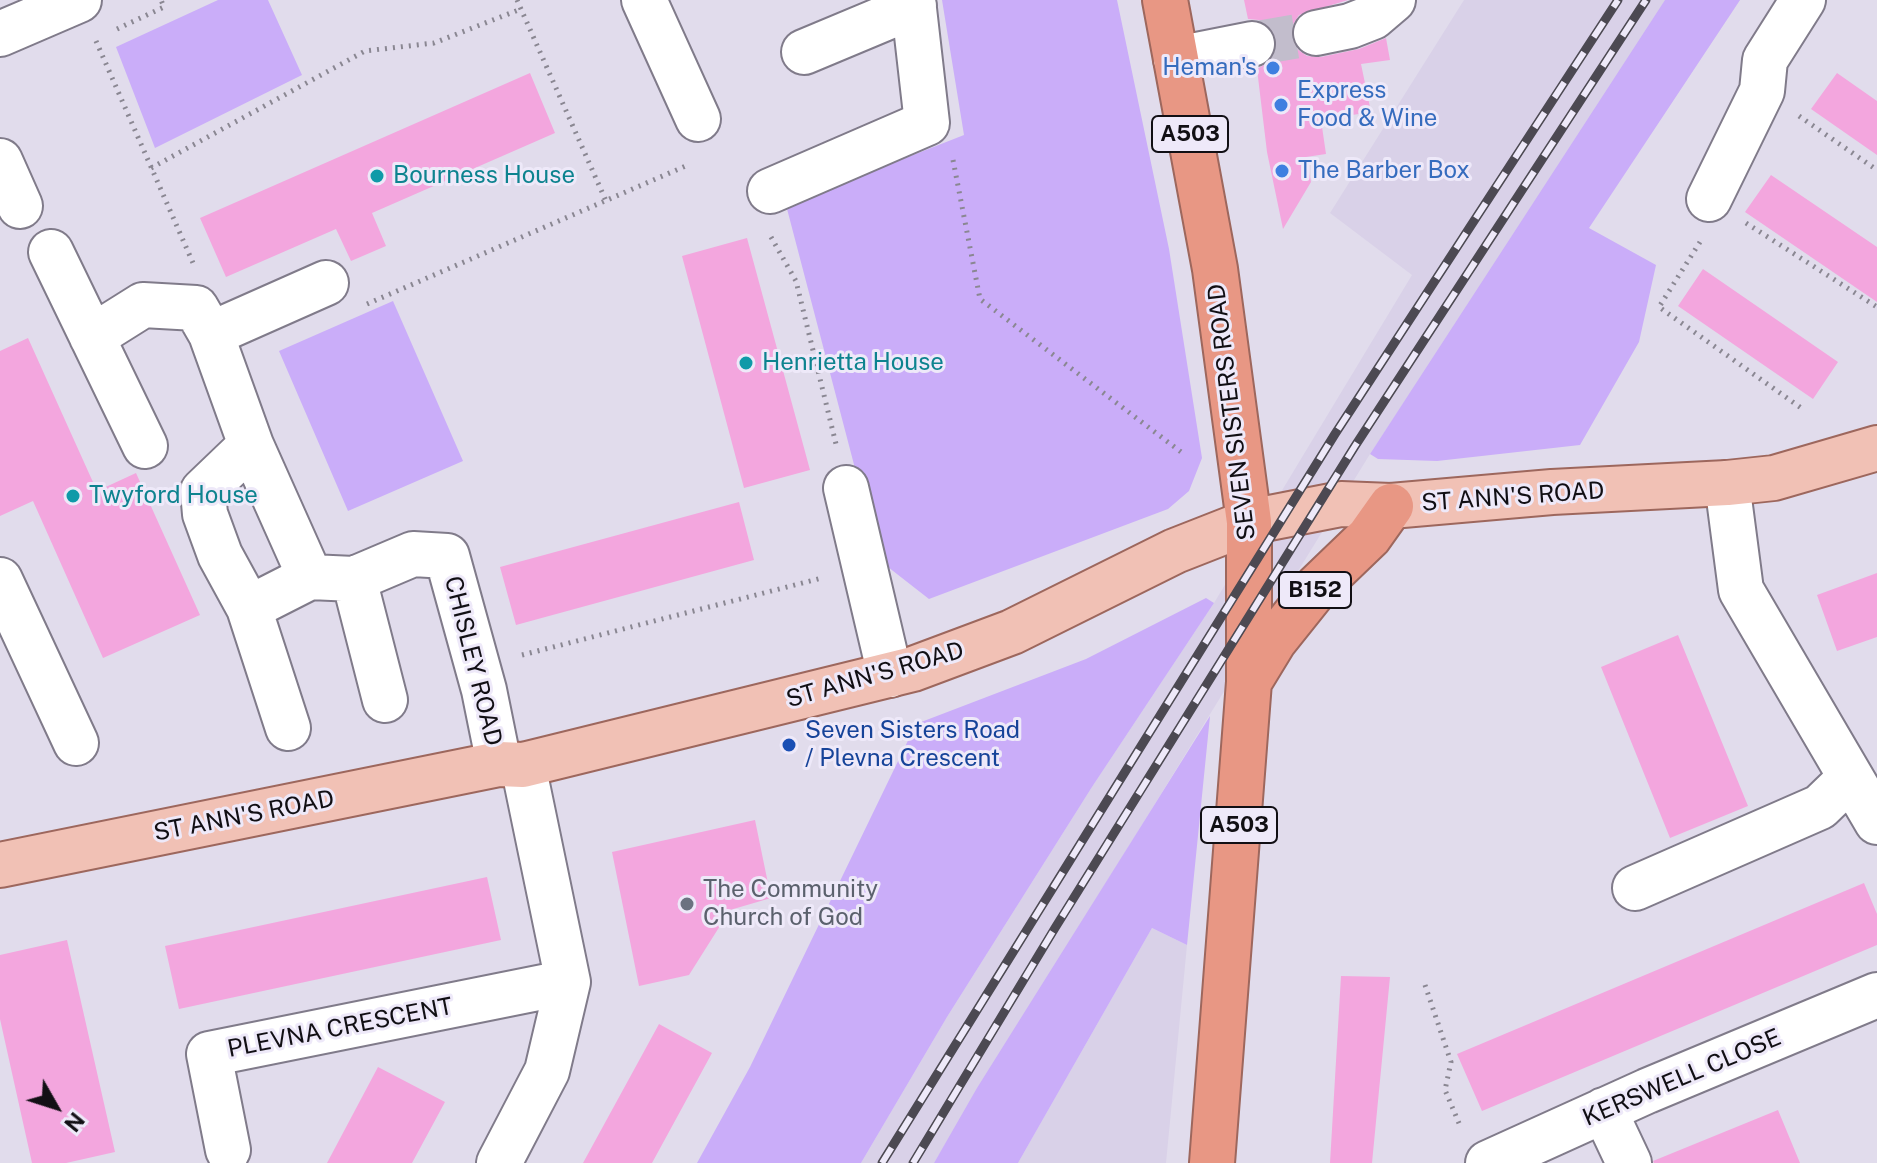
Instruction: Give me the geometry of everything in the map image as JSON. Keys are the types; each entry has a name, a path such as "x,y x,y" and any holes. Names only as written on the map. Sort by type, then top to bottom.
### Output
{"highway":[{"name":"SEVEN SISTERS ROAD","path":"1165,0 1215,269 1242,447 1249,522 1249,682 1212,1163"},
{"name":"B152","path":"1249,682 1281,632 1318,586 1369,537 1391,506"}],"main road":[{"name":"ST ANN'S ROAD","path":"0,865 511,765 890,675 1012,632 1161,557 1249,522 1341,504 1391,506 1774,478 1877,448"}],"street":[{"path":"0,34 79,0"},
{"path":"644,0 699,140"},
{"path":"1316,33 1350,26 1373,17 1393,0"},
{"path":"1715,203 1762,91 1765,60 1803,0"},
{"path":"767,208 927,123 913,3 804,52"},
{"path":"1176,59 1252,44"},
{"path":"0,161 20,206"},
{"path":"51,252 145,446"},
{"path":"214,344 342,295"},
{"path":"92,337 143,305 196,308 214,344 251,445 310,577 249,608"},
{"path":"251,445 203,491 210,528 249,608 288,728"},
{"path":"1727,483 1741,590 1877,822"},
{"path":"846,488 890,675"},
{"name":"CHISLEY ROAD","path":"310,577 354,579 413,554 447,556 478,667 511,765"},
{"path":"354,579 385,700"},
{"path":"0,580 76,743"},
{"path":"499,1163 547,1071 568,982 511,765"},
{"path":"1635,888 1820,807 1850,778"},
{"name":"PLEVNA CRESCENT","path":"228,1150 209,1054 568,982"},
{"name":"KERSWELL CLOSE","path":"1476,1148 1604,1110 1877,995"},
{"path":"1604,1110 1629,1163"}],"path":[{"path":"161,0 164,7 95,38 194,264"},
{"path":"517,0 606,201"},
{"path":"151,168 365,51 434,43 521,9"},
{"path":"1762,91 1877,170"},
{"path":"927,123 954,161 980,299 1185,455"},
{"path":"342,295 606,201 699,140"},
{"path":"1804,410 1659,307 1715,203 1877,307"},
{"path":"767,208 796,281 846,488"},
{"path":"478,667 823,578"},
{"path":"1425,985 1451,1062 1445,1090 1476,1148"}],"shaded area":[{"path":"218,0 268,0 302,75 155,148 116,47"},
{"path":"942,0 1117,0 1169,249 1202,458 1189,491 1168,509 929,599 879,560 786,205 964,135"},
{"path":"1464,0 1740,0 1588,228 1460,319 1370,454 934,1163 861,1163 947,1017 1092,787 1214,603 1412,275 1330,213"},
{"path":"1665,0 1740,0 1589,228 1656,265 1639,342 1580,445 1437,461 1378,459 1370,454"},
{"path":"393,301 463,461 348,511 279,351"},
{"path":"1206,598 1214,603 1092,787 947,1017 861,1163 697,1163 750,1067 916,724 1086,659"},
{"path":"1210,716 1187,945 1152,928 1018,1163 934,1163 977,1088"},
{"path":"1152,928 1187,945 1166,1163 1018,1163"}],"building":[{"path":"1244,0 1348,0 1299,15 1292,26 1291,37 1297,49 1307,56 1321,57 1359,49 1386,38 1390,60 1361,64 1371,112 1321,120 1326,154 1306,157 1311,182 1283,229 1267,152 1257,69 1269,62 1275,53 1277,40 1270,27 1259,20 1248,19"},
{"name":"Bourness House","path":"530,73 555,133 372,213 386,246 351,261 336,229 226,277 200,218"},
{"path":"1837,73 1877,101 1877,155 1811,109"},
{"path":"1771,175 1877,247 1877,302 1745,212"},
{"path":"747,238 810,470 744,488 682,256"},
{"path":"1703,269 1838,362 1813,399 1678,306"},
{"name":"Twyford House","path":"28,338 97,491 136,473 200,615 103,658 33,501 0,516 0,351"},
{"path":"739,502 754,560 516,625 500,567"},
{"path":"1877,573 1877,637 1837,651 1817,595"},
{"path":"1678,635 1748,806 1670,838 1601,667"},
{"name":"The Community Church of God","path":"755,820 771,898 730,910 689,975 639,986 612,852"},
{"path":"487,877 501,940 179,1009 165,946"},
{"path":"1864,883 1877,914 1877,945 1482,1111 1457,1054"},
{"path":"67,940 115,1152 66,1163 32,1163 0,1019 0,955"},
{"path":"1341,976 1390,977 1372,1163 1330,1163"},
{"path":"659,1024 712,1053 652,1163 583,1163"},
{"path":"378,1067 445,1102 412,1163 327,1163"},
{"path":"1778,1110 1800,1163 1653,1161"}],"tunnel":[{"path":"1252,44 1316,33"}],"railway":[{"path":"882,1163 1335,434 1618,0"},
{"path":"913,1163 1055,928 1355,446 1646,0"}],"place":[{"name":"Heman's","path":"1273,68"},
{"name":"Express Food & Wine","path":"1281,105"},
{"name":"The Barber Box","path":"1282,171"},
{"name":"Bourness House","path":"377,176"},
{"name":"Henrietta House","path":"746,363"},
{"name":"Twyford House","path":"73,496"},
{"name":"Seven Sisters Road / Plevna Crescent","path":"789,745"},
{"name":"The Community Church of God","path":"687,904"}]}
